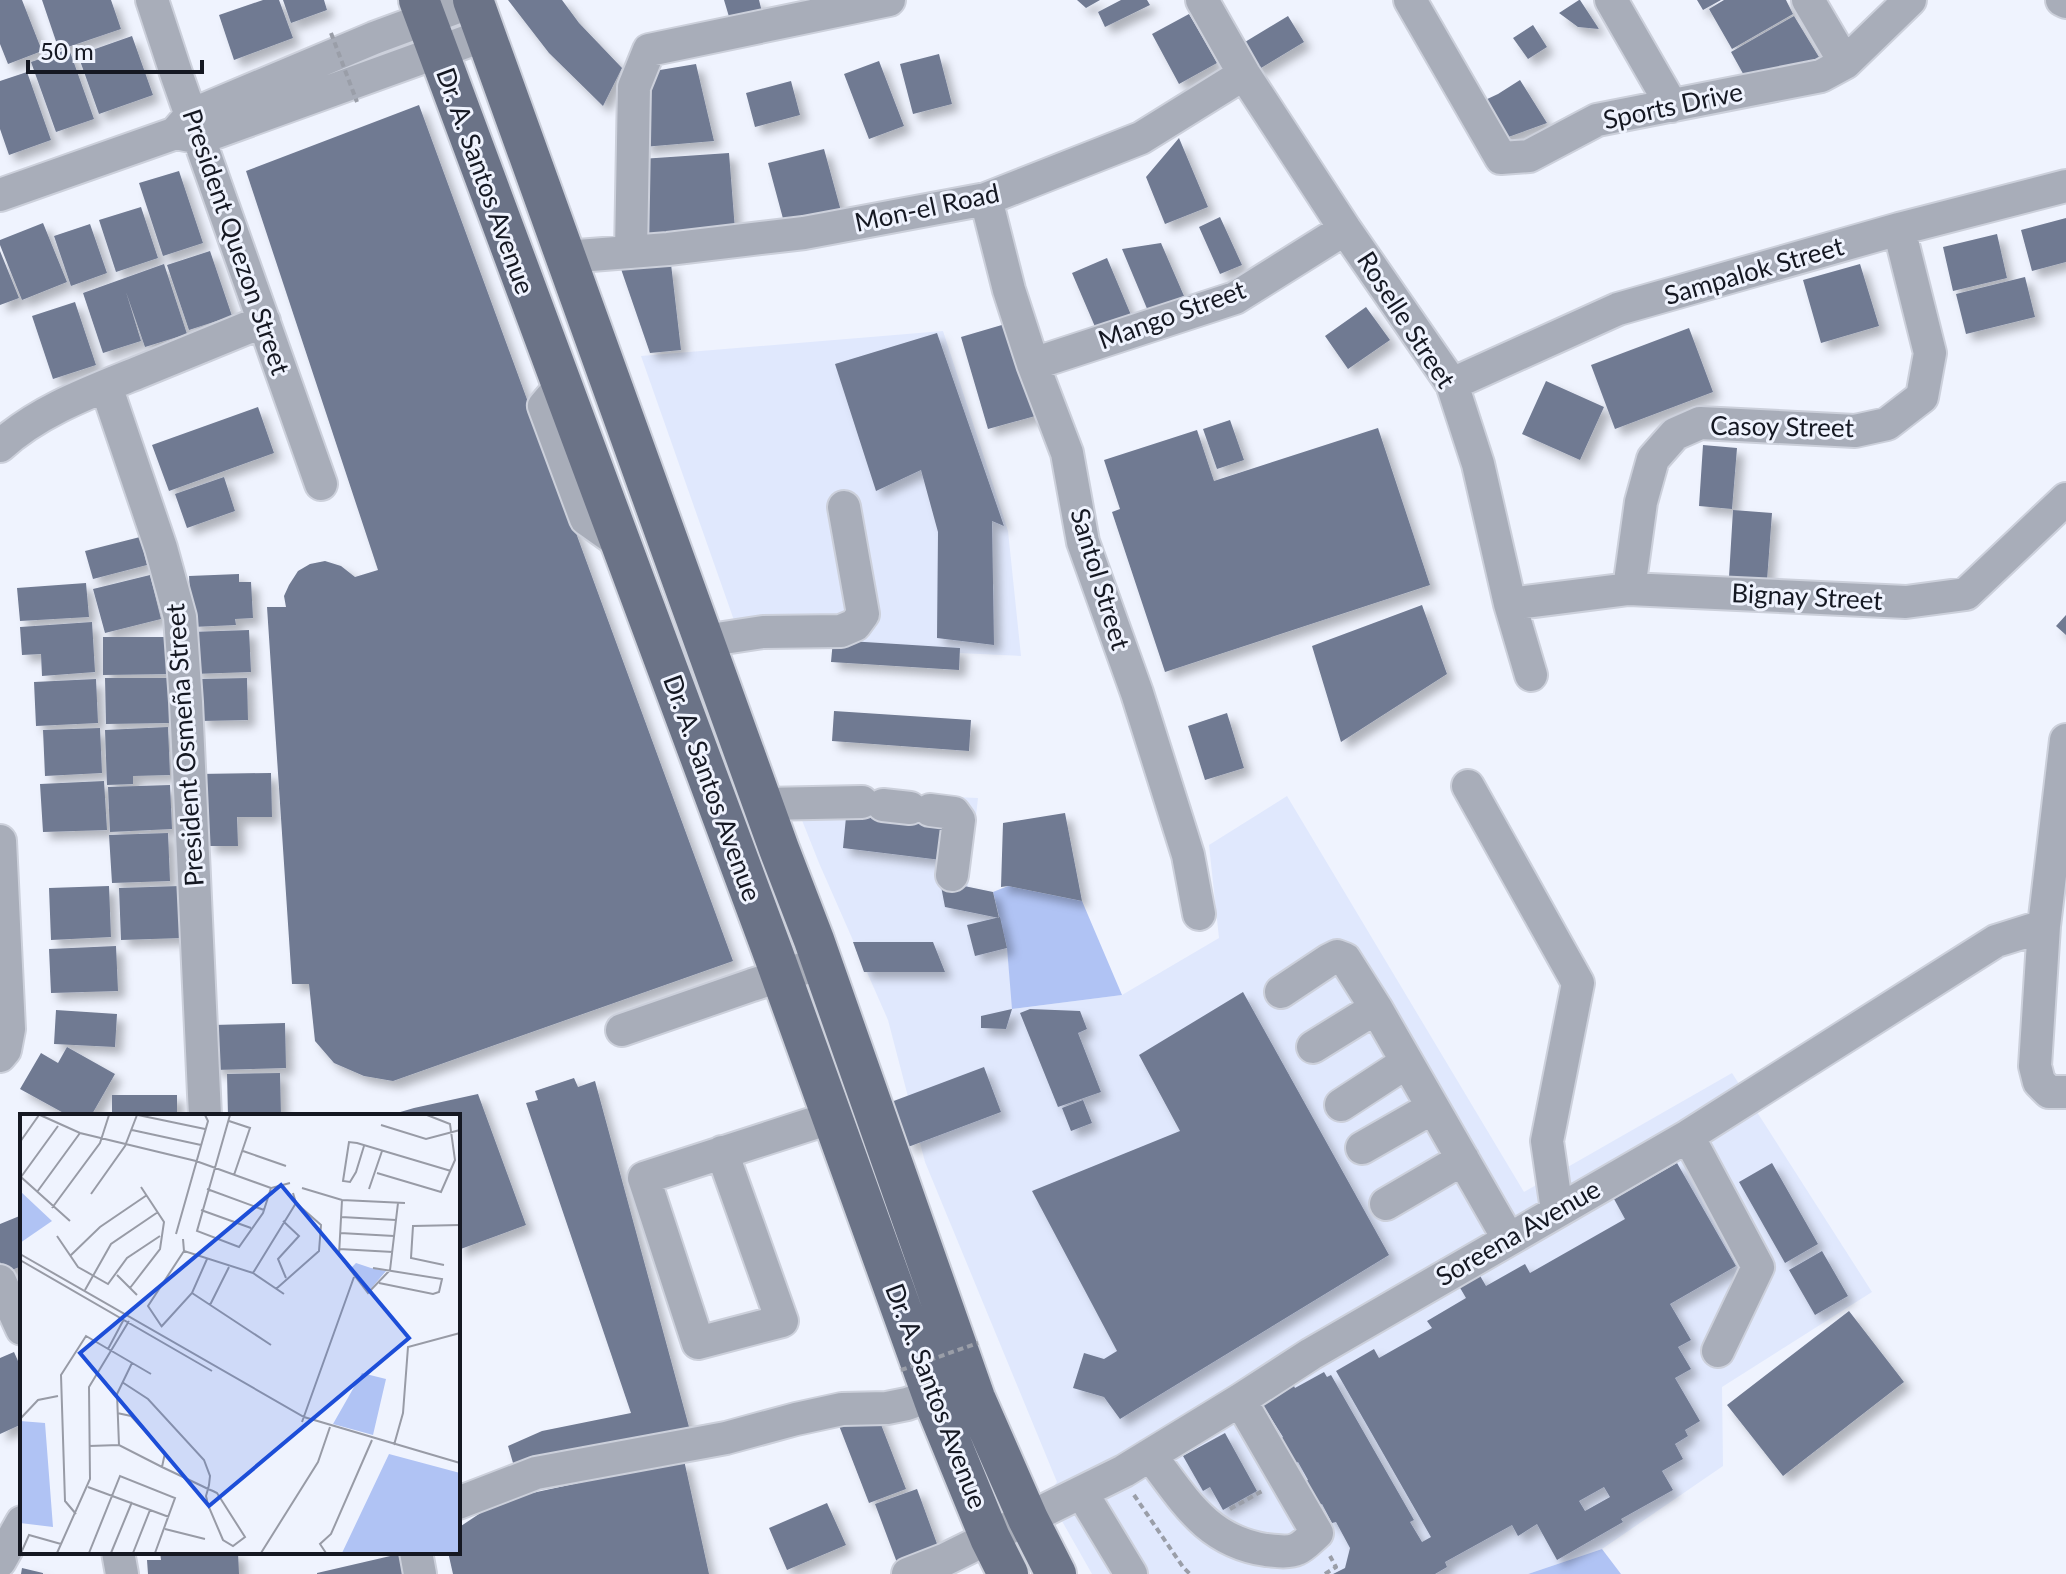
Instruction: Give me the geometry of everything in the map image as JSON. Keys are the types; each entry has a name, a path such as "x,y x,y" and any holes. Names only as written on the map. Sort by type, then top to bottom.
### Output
{"main road":[{"name":"Dr. A. Santos Avenue","path":"477,12 975,1398 1028,1519 1056,1574"},
{"name":"Dr. A. Santos Avenue","path":"427,24 833,1117 932,1395 990,1538 1008,1574"}],"street":[{"name":"President Quezon Street","path":"152,0 189,129 264,321 321,484"},
{"path":"631,252 634,87 649,50 889,0"},
{"name":"Roselle Street","path":"1202,0 1244,74 1345,229 1452,384 1478,464 1510,604 1531,675"},
{"name":"Sports Drive","path":"1410,0 1501,158 1529,156 1597,120 1821,76 1845,63 1910,0"},
{"path":"1611,0 1672,106"},
{"path":"1808,0 1845,63"},
{"path":"0,195 189,129 427,24 477,12"},
{"name":"Mon-el Road","path":"565,257 804,233 986,199 1141,138 1244,74"},
{"name":"Sampalok Street","path":"1452,384 1618,309 1899,229 2066,186"},
{"name":"Santol Street","path":"986,199 1009,290 1067,453 1083,542 1137,693 1188,855 1199,914"},
{"name":"Mango Street","path":"1033,364 1235,298 1345,229"},
{"name":"Casoy Street","path":"1629,589 1641,502 1653,459 1675,434 1700,423 1855,431 1887,424 1922,397 1930,353 1899,229"},
{"path":"0,446 47,413 264,321"},
{"name":"President Osmeña Street","path":"106,386 165,561 180,617 205,1114"},
{"name":"Bignay Street","path":"1510,604 1629,589 1906,602 1966,594 2066,499"},
{"path":"704,641 763,632 841,631 855,625 863,614 844,507"},
{"path":"2066,740 2044,926 2035,1066 2039,1082 2049,1092 2066,1092"},
{"path":"1468,786 1578,983 1547,1141 1557,1210"},
{"path":"764,804 896,806 954,813 959,820 952,875"},
{"path":"0,841 9,1029 5,1050 0,1056"},
{"name":"Soreena Avenue","path":"908,1574 990,1538 1119,1473 1311,1354 1688,1136 1996,941 2044,926"},
{"path":"1281,992 1337,956 1345,959 1508,1238"},
{"path":"622,1030 821,963"},
{"path":"1313,1047 1376,1008"},
{"path":"1341,1105 1407,1062"},
{"path":"1362,1148 1432,1108"},
{"path":"722,1152 782,1321 698,1343 644,1178 722,1152 833,1117"},
{"path":"1688,1136 1758,1267 1718,1351"},
{"path":"1386,1204 1463,1159"},
{"path":"0,1281 20,1325"},
{"path":"460,1502 536,1473 726,1438 842,1409 887,1408 932,1395"},
{"path":"1150,1455 1199,1518 1222,1536 1247,1547 1296,1550 1317,1533 1240,1400"},
{"path":"1082,1493 1131,1574"},
{"path":"0,1561 20,1526"},
{"path":"118,1554 122,1574"},
{"path":"416,1554 420,1574"}],"path":[{"path":"331,33 357,102"},
{"path":"901,1370 978,1343"},
{"path":"1119,1473 1190,1574"},
{"path":"1211,1528 1225,1512 1284,1479"}],"shaded area":[{"path":"943,331 1008,531 1021,656 742,643 641,356"},
{"path":"790,790 978,798 968,887 993,892 1007,948 1013,1009 1122,995 1219,938 1209,845 1287,796 1524,1192 1732,1073 1872,1292 1722,1387 1723,1466 1602,1549 1528,1574 1092,1574 1050,1500 1050,1491 1057,1482 925,1162 888,1020"},
{"path":"1008,886 1082,901 1122,995 1012,1009 1007,948 993,892"},
{"path":"1602,1549 1621,1574 1528,1574"}],"building":[{"path":"0,0 22,0 42,51 8,64 0,44"},
{"path":"42,0 111,0 121,29 59,50"},
{"path":"263,0 279,0 293,38 234,60 219,15"},
{"path":"283,0 324,0 327,10 291,23"},
{"path":"508,0 562,0 579,23 622,68 603,106 549,53"},
{"path":"724,0 759,0 762,12 730,20"},
{"path":"1077,0 1100,0 1086,8"},
{"path":"1121,0 1147,0 1150,5 1105,27 1098,12"},
{"path":"1580,0 1599,29 1578,27 1559,13"},
{"path":"1697,0 1721,0 1703,10"},
{"path":"1724,0 1786,0 1793,14 1732,49 1709,9"},
{"path":"1189,14 1217,63 1179,84 1152,34"},
{"path":"1288,16 1304,42 1256,71 1240,45"},
{"path":"1794,16 1825,67 1746,79 1731,52"},
{"path":"1533,25 1547,47 1528,59 1513,38"},
{"path":"132,36 153,95 99,114 78,55"},
{"path":"69,49 94,119 56,132 31,62"},
{"path":"939,54 952,104 913,114 900,64"},
{"path":"879,61 904,126 869,139 844,74"},
{"path":"696,64 714,141 643,147 647,80 660,70"},
{"path":"27,72 51,140 9,155 0,129 0,81"},
{"path":"1520,80 1547,123 1500,140 1483,101"},
{"path":"791,81 800,115 755,127 746,93"},
{"path":"419,105 733,961 393,1081 364,1076 334,1063 315,1041 309,984 292,984 267,607 286,607 284,596 289,585 298,571 310,564 325,561 341,566 355,577 378,570 246,171"},
{"path":"1179,138 1208,207 1165,224 1146,177"},
{"path":"824,149 841,211 785,226 768,163"},
{"path":"729,153 735,230 647,237 641,159"},
{"path":"179,171 203,243 163,256 139,183"},
{"path":"141,207 158,258 116,272 99,220"},
{"path":"1220,217 1242,265 1220,274 1199,227"},
{"path":"2066,218 2066,262 2032,271 2021,230"},
{"path":"43,223 67,282 22,300 0,240"},
{"path":"90,224 107,273 71,286 54,236"},
{"path":"1997,234 2007,278 1953,291 1943,247"},
{"path":"1161,243 1184,296 1148,311 1122,249"},
{"path":"0,251 19,298 0,305"},
{"path":"210,251 232,316 189,330 167,265"},
{"path":"1107,258 1131,315 1096,329 1072,273"},
{"path":"164,264 187,334 145,347 126,292 141,341 103,353 83,293"},
{"path":"671,264 681,350 650,353 621,269"},
{"path":"1860,264 1879,326 1821,343 1803,280"},
{"path":"2025,277 2035,317 1966,334 1956,294"},
{"path":"75,302 96,365 53,379 32,316"},
{"path":"1366,307 1390,340 1348,369 1325,336"},
{"path":"1012,322 1039,415 988,429 961,337"},
{"path":"1689,328 1713,392 1615,429 1591,365"},
{"path":"937,333 1004,526 992,521 994,645 937,638 938,532 921,470 876,491 835,364"},
{"path":"1546,381 1604,407 1580,460 1522,434"},
{"path":"258,407 274,453 169,491 152,445"},
{"path":"1230,420 1244,460 1217,469 1203,429"},
{"path":"1378,428 1430,585 1165,672 1112,512 1120,509 1104,460 1197,430 1214,481"},
{"path":"1703,445 1737,448 1732,509 1699,506"},
{"path":"224,477 235,511 187,528 175,494"},
{"path":"1733,510 1772,513 1767,580 1729,577"},
{"path":"140,537 147,565 93,579 85,551"},
{"path":"239,574 239,582 251,582 253,618 235,619 236,625 192,627 189,576"},
{"path":"150,575 161,619 105,633 93,589"},
{"path":"86,583 89,617 20,621 17,588"},
{"path":"1422,605 1447,674 1341,742 1312,646"},
{"path":"2066,615 2066,635 2056,626"},
{"path":"92,622 95,672 42,676 41,654 22,655 20,627"},
{"path":"249,630 251,672 193,674 191,632"},
{"path":"103,637 172,637 172,674 103,675"},
{"path":"833,640 960,648 959,670 831,662"},
{"path":"105,678 169,678 169,723 106,724"},
{"path":"247,678 248,720 201,721 200,679"},
{"path":"96,679 98,723 36,726 34,682"},
{"path":"834,711 971,720 969,751 832,741"},
{"path":"1227,713 1244,768 1205,780 1188,726"},
{"path":"168,727 170,775 133,776 133,784 107,785 105,730"},
{"path":"100,728 102,773 45,776 43,730"},
{"path":"271,773 272,817 237,817 238,846 208,846 208,800 198,801 198,774"},
{"path":"104,781 107,830 43,832 40,784"},
{"path":"170,785 172,829 110,832 108,787"},
{"path":"847,807 946,819 941,860 843,848"},
{"path":"1065,813 1082,901 1001,887 1003,823"},
{"path":"168,833 170,881 112,883 109,835"},
{"path":"940,881 993,892 999,918 945,907"},
{"path":"109,886 111,937 51,940 49,888"},
{"path":"180,886 182,938 121,940 119,888"},
{"path":"1000,917 1007,948 975,956 967,925"},
{"path":"853,942 933,942 945,972 864,972"},
{"path":"116,946 118,991 51,993 49,949"},
{"path":"1243,992 1389,1255 1120,1419 1104,1397 1073,1388 1084,1353 1104,1359 1117,1351 1032,1191 1180,1131 1139,1055"},
{"path":"1012,1009 1006,1029 981,1028 981,1016"},
{"path":"1030,1009 1080,1011 1087,1029 1078,1033 1101,1092 1058,1107 1020,1013"},
{"path":"56,1010 117,1014 115,1047 54,1044"},
{"path":"285,1023 286,1068 214,1070 213,1025"},
{"path":"67,1047 115,1074 92,1114 65,1114 20,1089 41,1053 58,1063"},
{"path":"984,1067 1001,1112 908,1147 891,1102"},
{"path":"280,1073 281,1114 228,1114 227,1074"},
{"path":"574,1078 578,1087 595,1081 692,1438 516,1473 508,1446 542,1431 631,1413 526,1103 538,1100 535,1091"},
{"path":"478,1094 526,1225 460,1249 460,1114 393,1114"},
{"path":"112,1095 177,1095 177,1114 112,1114"},
{"path":"1083,1100 1092,1123 1071,1131 1062,1108"},
{"path":"1677,1163 1736,1266 1670,1304 1691,1340 1678,1347 1691,1369 1675,1378 1700,1421 1685,1430 1688,1436 1675,1444 1683,1459 1662,1471 1673,1490 1557,1560 1537,1524 1518,1536 1512,1525 1445,1562 1447,1567 1435,1574 1333,1574 1345,1568 1350,1548 1336,1522 1332,1523 1322,1504 1318,1506 1304,1482 1308,1480 1298,1462 1294,1464 1280,1439 1283,1437 1261,1402 1293,1384 1295,1388 1324,1372 1327,1377 1331,1375 1414,1520 1410,1522 1422,1542 1431,1537 1336,1371 1374,1349 1379,1358 1432,1328 1427,1321 1466,1298 1459,1286 1479,1274 1486,1286 1525,1264 1530,1273 1625,1219 1614,1199","holes":["1604,1487 1610,1497 1585,1511 1579,1501"]},
{"path":"1772,1163 1818,1244 1785,1263 1739,1182"},
{"path":"20,1216 20,1267 4,1273 0,1262 0,1224"},
{"path":"1822,1251 1848,1296 1815,1315 1789,1270"},
{"path":"1849,1311 1904,1382 1783,1476 1727,1405"},
{"path":"14,1352 20,1366 20,1425 0,1434 0,1358"},
{"path":"875,1409 906,1489 869,1503 838,1423"},
{"path":"1225,1433 1257,1491 1223,1510 1210,1487 1203,1491 1183,1456"},
{"path":"684,1460 709,1574 453,1574 448,1554 460,1554 460,1527 500,1500"},
{"path":"917,1489 940,1552 899,1568 875,1504"},
{"path":"827,1503 846,1545 787,1570 769,1528"},
{"path":"160,1554 238,1554 239,1574 148,1574 147,1560 161,1560"},
{"path":"399,1554 403,1574 317,1574 317,1573"},
{"path":"22,1568 43,1573 43,1574 21,1574"}]}
